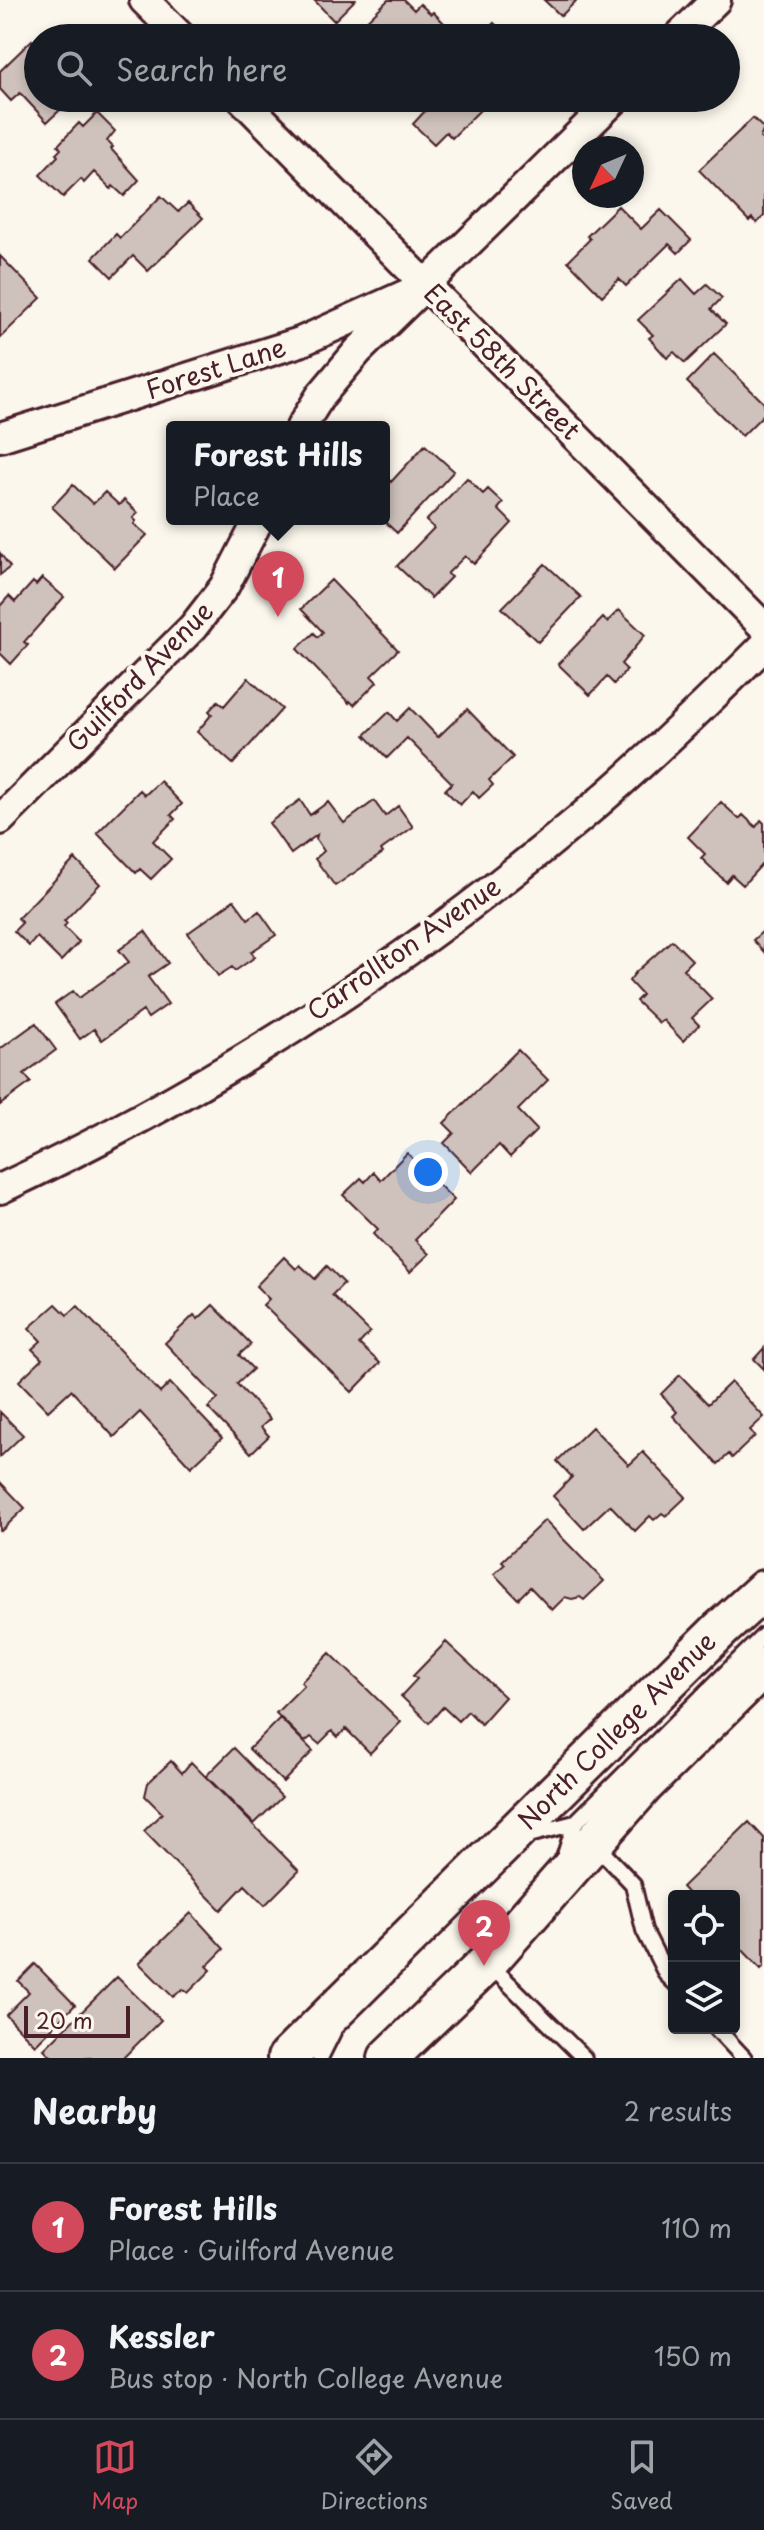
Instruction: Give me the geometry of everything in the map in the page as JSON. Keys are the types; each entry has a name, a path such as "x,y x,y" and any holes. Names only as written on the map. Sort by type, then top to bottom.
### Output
{"main road":[{"name":"North College Avenue","path":"389,2053 487,1963 553,1890 569,1817 721,1629 764,1590"},
{"name":"North College Avenue","path":"287,2058 507,1841 645,1784 764,1667"}],"street":[{"path":"144,0 168,24"},
{"path":"691,24 716,0"},
{"name":"East 58th Street","path":"255,112 764,627"},
{"path":"305,421 336,376 602,112"},
{"name":"Forest Lane","path":"0,437 300,342 426,285"},
{"name":"Guilford Avenue","path":"0,820 193,627 224,587 256,525"},
{"name":"Carrollton Avenue","path":"0,1189 63,1159 191,1089 325,1007 396,959 580,818 764,646"}],"lane":[{"name":"North College Avenue","path":"569,1817 764,1635"},
{"path":"569,1817 633,1884 644,1930 668,1976"},
{"path":"487,1963 584,2058"},
{"name":"North College Avenue","path":"320,2058 355,1989"},
{"path":"722,2034 744,2058"}],"building":[{"path":"314,0 355,0 334,21"},
{"path":"388,0 404,0 414,10 420,4 445,24 363,24"},
{"path":"544,0 577,0 561,16"},
{"path":"24,48 24,97 20,93 11,101 0,89 0,71"},
{"path":"38,112 58,112 47,122"},
{"path":"424,112 478,112 452,138 446,132 434,144 413,124"},
{"path":"97,113 115,131 107,141 113,147 111,149 139,180 124,196 113,186 111,189 94,172 84,183 81,179 63,197 40,175 58,156 56,154 61,149 58,145 79,123 83,127"},
{"path":"753,118 764,129 760,138 764,141 764,216 757,223 752,218 749,221 699,170"},
{"path":"161,196 178,212 188,203 203,218 148,271 133,256 112,277 93,258 116,234 120,238"},
{"path":"616,208 620,208 641,229 661,210 691,240 678,253 669,244 626,286 619,279 602,296 568,261 590,239 587,236"},
{"path":"0,256 41,298 0,338"},
{"path":"682,279 696,294 707,284 722,298 711,309 726,324 685,363 674,352 667,358 649,338 653,335 638,320"},
{"path":"714,354 764,403 764,414 742,436 687,382"},
{"path":"425,445 454,471 397,533 388,525 391,482"},
{"path":"467,478 483,494 488,489 503,503 498,509 512,523 474,564 465,556 447,574 451,577 431,598 397,566 434,528 426,521"},
{"path":"73,485 93,504 105,492 119,505 124,500 138,513 133,518 136,521 134,524 147,535 115,568 52,507"},
{"path":"0,553 10,567 0,575"},
{"path":"545,564 581,597 538,642 502,608"},
{"path":"42,578 64,597 24,642 28,645 11,664 0,653 0,606 9,596 15,602 33,582 36,585"},
{"path":"331,580 398,650 371,676 377,682 354,705 297,649 314,633 318,637 323,632 301,609"},
{"path":"619,610 645,635 621,664 627,670 614,684 607,677 590,695 558,664 603,618 607,622"},
{"path":"248,678 282,709 233,764 197,732 218,701 224,706"},
{"path":"410,708 438,737 467,709 513,757 489,780 493,785 479,798 473,791 460,805 445,790 452,783 407,738 387,758 365,735 389,712 397,721"},
{"path":"160,781 182,804 171,815 175,819 153,841 171,859 151,879 140,869 136,873 97,833 140,790 145,795"},
{"path":"300,800 310,815 328,802 344,823 374,801 385,816 398,806 413,827 381,850 383,853 335,886 315,859 324,851 316,839 317,835 291,854 269,823"},
{"path":"721,802 739,819 743,815 756,827 761,820 764,823 764,862 743,885 732,875 726,882 701,858 705,854 688,837"},
{"path":"75,859 100,884 64,921 67,923 64,927 79,942 61,961 37,937 29,946 14,931 22,923 18,918"},
{"path":"234,900 248,919 259,911 276,935 251,952 255,957 235,971 232,967 218,976 188,933"},
{"path":"764,930 764,952 753,940"},
{"path":"145,931 168,963 148,977 168,1004 148,1018 143,1011 102,1040 94,1029 80,1039 55,1004 73,991 79,998 129,962 119,950"},
{"path":"672,940 692,960 683,969 712,999 692,1018 699,1025 683,1041 663,1020 659,1023 636,1001 642,995 629,981"},
{"path":"36,1023 56,1050 24,1074 31,1082 0,1105 0,1049"},
{"path":"518,1050 548,1080 518,1110 537,1130 510,1157 499,1145 472,1172 444,1143 454,1133 444,1123"},
{"path":"407,1153 454,1200 415,1240 429,1254 410,1272 373,1234 378,1229 343,1195 361,1178 365,1182 374,1172 381,1180"},
{"path":"284,1257 296,1269 300,1265 315,1279 327,1266 344,1283 332,1295 370,1332 359,1344 380,1363 352,1392 263,1305 269,1299 256,1286"},
{"path":"56,1304 67,1315 78,1306 160,1393 170,1383 222,1438 191,1467 140,1412 114,1437 71,1390 48,1411 19,1381 42,1359 32,1349 41,1341 29,1328"},
{"path":"213,1305 251,1344 239,1355 253,1369 237,1384 270,1419 261,1427 269,1436 251,1453 208,1408 218,1399 165,1343 194,1315 198,1319"},
{"path":"764,1348 764,1369 754,1359"},
{"path":"680,1375 708,1404 731,1382 764,1417 750,1430 755,1436 732,1458 729,1454 718,1464 673,1416 677,1412 661,1394"},
{"path":"0,1412 23,1435 0,1457"},
{"path":"592,1427 629,1465 643,1452 686,1497 666,1516 662,1513 654,1520 650,1516 635,1531 610,1505 584,1529 553,1496 572,1477 557,1461"},
{"path":"0,1482 25,1508 1,1531 0,1530"},
{"path":"545,1520 604,1581 584,1600 565,1597 552,1610 530,1587 518,1599 494,1574 505,1564 502,1561"},
{"path":"446,1642 505,1697 481,1724 468,1711 458,1721 443,1707 429,1723 401,1696 417,1679 413,1676"},
{"path":"330,1653 401,1722 370,1753 346,1729 338,1737 332,1731 319,1744 311,1737 305,1742 276,1713"},
{"path":"280,1718 313,1751 283,1782 249,1749"},
{"path":"234,1748 282,1797 254,1824 206,1776"},
{"path":"171,1761 182,1773 191,1762 299,1871 265,1905 245,1885 221,1910 144,1831 162,1813 145,1796 148,1783"},
{"path":"749,1822 764,1838 764,1966 761,1969 740,1947 740,1890 685,1890 682,1887"},
{"path":"191,1913 224,1949 207,1966 211,1970 188,1993 183,1989 173,1997 139,1963"},
{"path":"35,1964 75,2005 35,2045 6,2015 29,1992 18,1981"},
{"path":"117,1977 161,2020 123,2058 53,2058 44,2049"}],"place":[{"name":"Forest Hills","path":"278,617"},
{"name":"Kessler","path":"484,1966"}]}
